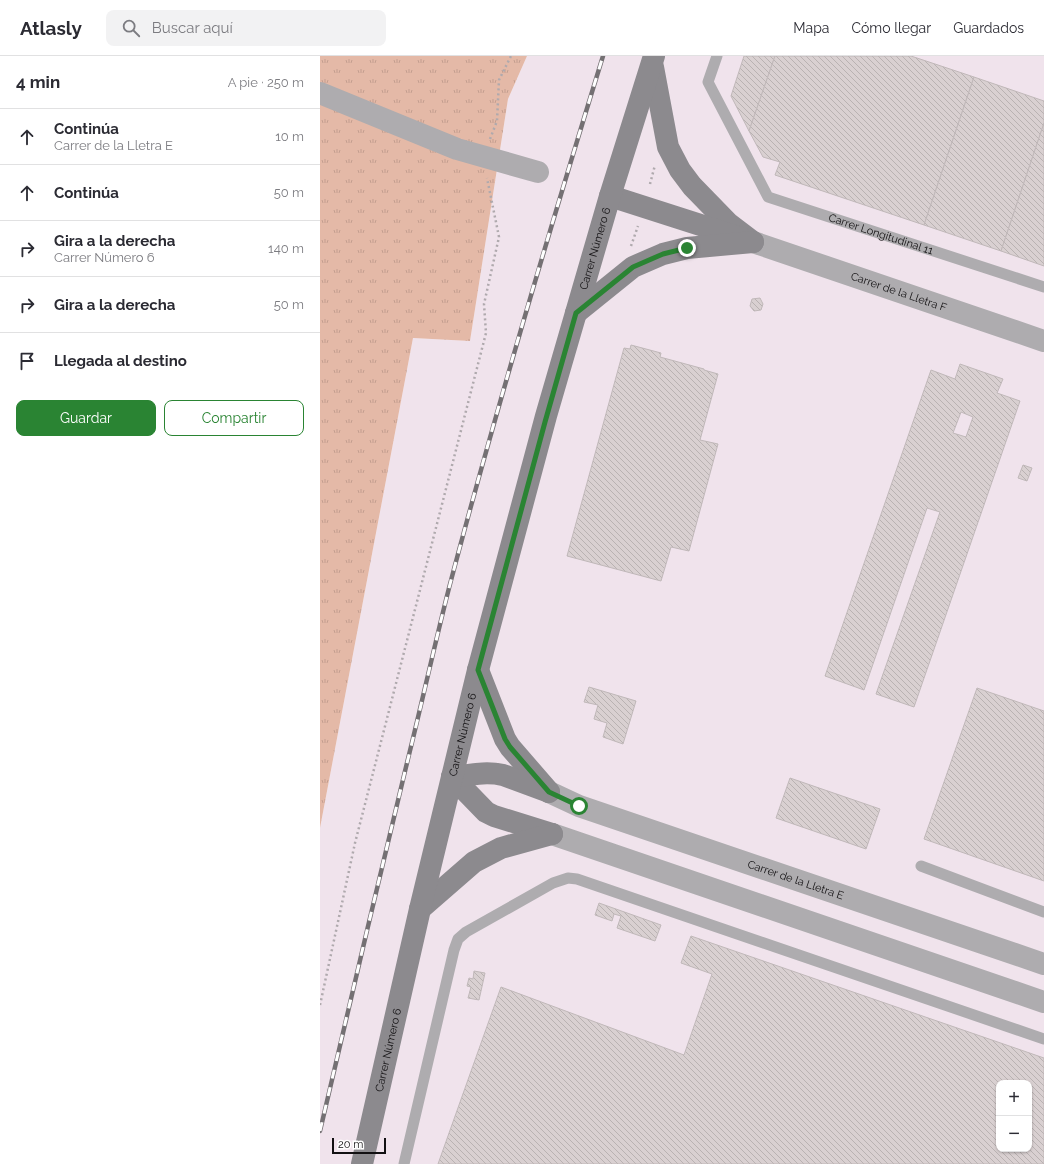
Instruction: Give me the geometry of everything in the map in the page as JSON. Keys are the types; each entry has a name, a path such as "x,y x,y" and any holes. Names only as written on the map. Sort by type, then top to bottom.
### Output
{"main road":[{"name":"Carrer Número 6","path":"362,1164 420,909 478,670 576,313 610,196 653,59"},
{"path":"653,59 668,147 680,170 692,186 728,223 753,242"},
{"path":"610,196 753,242"},
{"path":"576,313 633,267 663,254 687,248 753,242"},
{"path":"478,670 505,739 510,747 549,792"},
{"path":"452,777 496,773 549,792"},
{"path":"452,777 486,812 494,816 552,834"},
{"path":"420,909 474,862 501,848 552,834"}],"street":[{"path":"320,93 457,149 538,172"},
{"name":"Carrer de la Lletra F","path":"753,242 1044,341"},
{"name":"Carrer de la Lletra E","path":"549,792 579,806 1044,964"},
{"path":"552,834 1044,1002"}],"lane":[{"name":"Carrer Longitudinal 11","path":"717,56 708,82 768,197 1044,287"},
{"path":"921,866 1044,912"},
{"path":"404,1164 454,950 458,939 466,932 553,883 568,878 585,881 1044,1039"}],"path":[{"path":"320,1005 355,843 486,332 484,304 499,237 483,156 497,121 499,80 511,56"}],"shaded area":[{"path":"527,56 1044,56 1044,1164 320,1164 320,828 413,338 470,341 508,99"}],"green space":[{"path":"320,56 527,56 508,99 470,341 413,338 320,828"}],"building":[{"path":"744,56 775,56 749,131 731,96"},
{"path":"775,56 911,56 974,77 924,225 775,175 780,162 763,157 749,131"},
{"path":"974,77 1044,101 1044,123 1001,251 924,225"},
{"path":"1044,123 1044,266 1001,251"},
{"path":"760,298 763,304 761,310 754,311 750,306 752,299"},
{"path":"631,345 661,353 660,357 718,374 700,440 718,444 689,551 671,547 661,581 567,556 624,348 630,349"},
{"path":"960,364 1003,379 997,393 1020,401 914,707 876,694 940,512 927,508 864,690 825,676 931,370 955,379","holes":["961,412 973,417 966,437 953,433"]},
{"path":"1023,465 1032,468 1027,481 1018,478"},
{"path":"589,687 636,701 623,744 603,737 607,723 594,719 598,705 584,702"},
{"path":"977,688 1044,711 1044,881 924,839"},
{"path":"790,778 880,809 866,849 776,818"},
{"path":"599,903 661,925 655,941 617,928 621,916 614,914 612,921 595,915"},
{"path":"691,936 1044,1058 1044,1164 438,1164 501,987 684,1055 712,974 681,963"},
{"path":"474,971 485,973 479,1000 468,998 471,987 467,986 469,978 473,979"}],"railway":[{"path":"320,1131 449,588 523,321 603,56"}],"route":[{"path":"579,806 549,792 510,747 505,739 478,670 576,313 633,267 663,254 687,248"}]}
